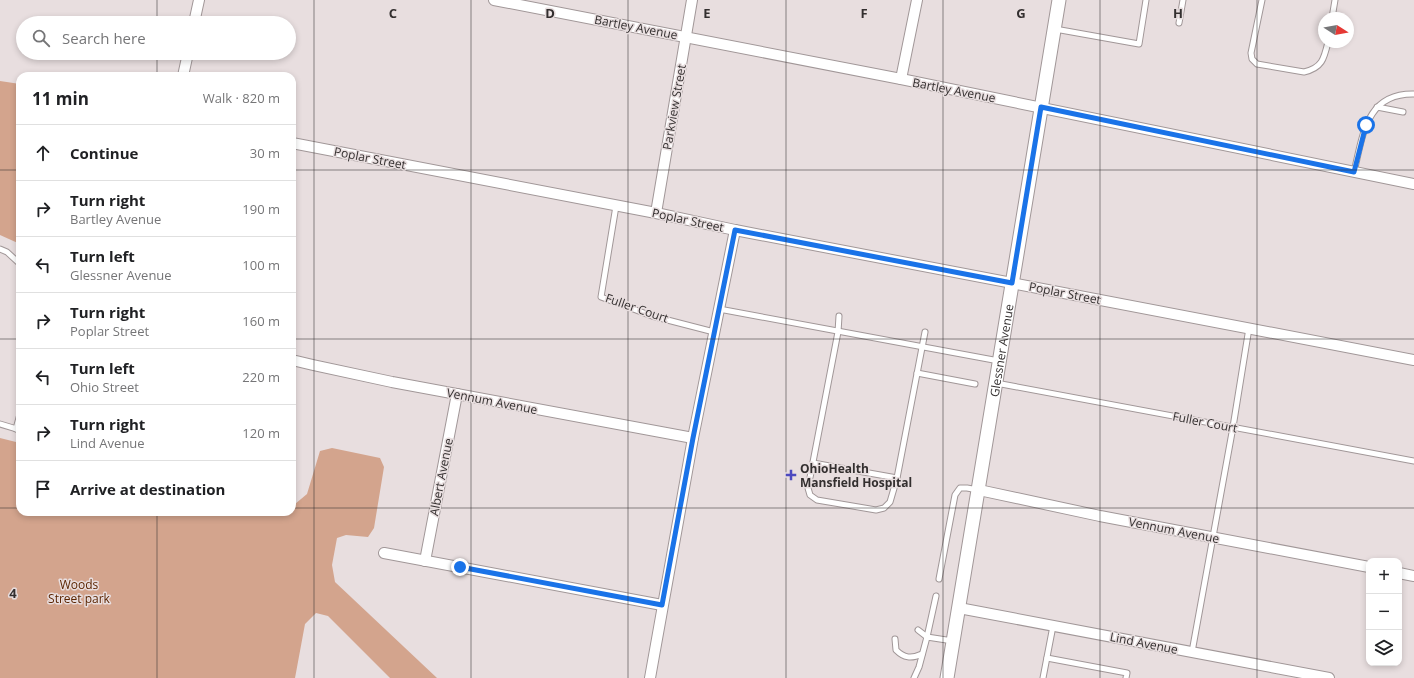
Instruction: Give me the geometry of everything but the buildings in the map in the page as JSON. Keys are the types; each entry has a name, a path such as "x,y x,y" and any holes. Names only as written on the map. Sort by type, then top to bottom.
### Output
{"street":[{"path":"196,16 199,0"},
{"name":"Parkview Street","path":"656,213 692,0"},
{"path":"901,79 917,0"},
{"name":"Glessner Avenue","path":"947,678 1059,0"},
{"name":"Bartley Avenue","path":"500,1 686,36 1041,107 1414,184"},
{"path":"184,72 186,60"},
{"name":"Poplar Street","path":"296,144 656,213 735,230 1414,360"},
{"path":"650,678 693,438 735,230"},
{"name":"Vennum Avenue","path":"296,361 457,394 693,438"},
{"name":"Albert Avenue","path":"425,561 457,394"},
{"name":"Vennum Avenue","path":"979,490 1100,516 1366,566"},
{"path":"384,553 662,605"},
{"path":"1402,574 1414,576"},
{"name":"Lind Avenue","path":"959,608 1329,678"}],"lane":[{"path":"1054,29 1139,44 1146,0"},
{"path":"1179,23 1183,0"},
{"path":"1262,0 1251,53 1252,59 1257,64 1304,72 1319,65 1325,56 1327,48"},
{"path":"1333,12 1336,0"},
{"path":"1354,172 1366,125 1377,107 1397,95 1414,94"},
{"path":"1377,107 1403,112"},
{"name":"Fuller Court","path":"616,206 600,297 652,316 714,332"},
{"path":"0,248 16,260"},
{"path":"719,309 1000,361"},
{"path":"839,316 838,332 808,488 810,496 817,500 876,510 884,508 890,502 897,478 925,332"},
{"path":"1192,652 1233,427 1249,328"},
{"path":"917,373 975,384"},
{"name":"Fuller Court","path":"996,383 1414,461"},
{"path":"0,424 16,429"},
{"path":"812,463 897,478"},
{"path":"939,579 955,495 960,488 979,490"},
{"path":"914,678 919,667 927,638 936,596"},
{"path":"1044,678 1053,626"},
{"path":"918,630 927,638 954,641"},
{"path":"895,639 896,650 902,656 907,658 916,657 922,654"},
{"path":"1047,658 1127,673 1126,678"}],"green space":[{"path":"0,81 16,83 16,242 0,235"},
{"name":"Woods Street park","path":"0,438 16,442 16,516 296,516 296,503 307,494 320,451 332,448 380,458 384,467 374,528 368,537 346,535 337,538 332,565 335,582 437,678 390,678 328,616 316,613 305,624 295,678 0,678"}],"place":[{"name":"OhioHealth Mansfield Hospital","path":"791,475"}],"route":[{"path":"460,567 662,605 693,438 735,230 1012,283 1041,107 1354,172 1366,125"}]}
